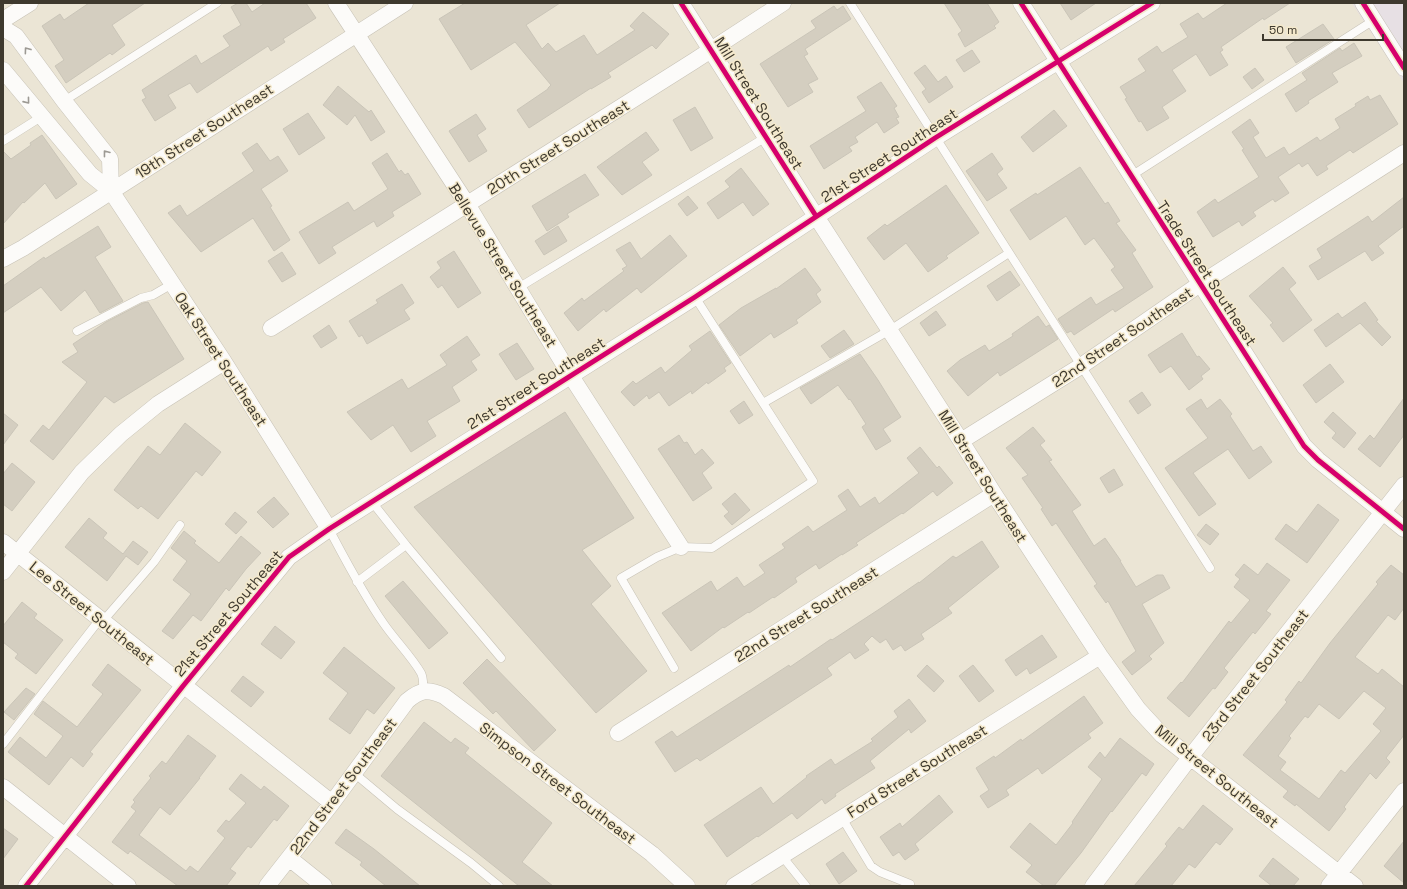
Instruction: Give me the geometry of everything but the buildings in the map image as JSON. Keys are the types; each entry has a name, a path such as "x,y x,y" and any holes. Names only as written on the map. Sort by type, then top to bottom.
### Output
{"street":[{"path":"3,20 30,3"},
{"name":"Bellevue Street Southeast","path":"336,3 467,204 571,376 681,548"},
{"name":"19th Street Southeast","path":"3,259 405,3"},
{"name":"Mill Street Southeast","path":"681,3 994,494 1100,656 1138,709 1162,734 1191,756 1334,880 1355,886"},
{"name":"20th Street Southeast","path":"271,328 783,3"},
{"name":"Trade Street Southeast","path":"1020,3 1304,446 1318,460 1404,529"},
{"name":"21st Street Southeast","path":"26,886 183,686 288,557 329,529 695,297 935,138 1152,3"},
{"path":"1363,3 1404,68"},
{"path":"3,28 16,36 64,101 110,159 111,191"},
{"name":"Oak Street Southeast","path":"3,70 90,174 111,191 224,362 329,529"},
{"name":"22nd Street Southeast","path":"961,441 1081,366 1200,284 1404,153"},
{"path":"3,572 82,472 121,434 158,404 224,362"},
{"name":"23rd Street Southeast","path":"1093,886 1191,756 1404,485"},
{"name":"22nd Street Southeast","path":"618,733 994,494"},
{"name":"Lee Street Southeast","path":"3,542 332,803"},
{"name":"Ford Street Southeast","path":"734,886 1100,656"},
{"name":"22nd Street Southeast","path":"267,886 332,803 407,701 423,691"},
{"name":"Simpson Street Southeast","path":"423,691 434,692 444,696 652,854 687,886"},
{"path":"3,786 128,886"},
{"path":"1334,880 1404,791"},
{"path":"289,858 324,886"}],"lane":[{"path":"64,101 217,3"},
{"path":"850,3 1210,568"},
{"path":"1131,176 1374,20"},
{"path":"3,141 41,117"},
{"path":"518,288 766,137"},
{"path":"763,403 890,330 1009,253"},
{"path":"77,331 141,298 153,295 172,284"},
{"path":"674,668 621,578 657,557 681,548 712,548 813,481 695,297"},
{"path":"372,502 406,545 501,658"},
{"path":"3,744 101,620 154,562 180,525"},
{"path":"329,529 357,582 393,638 420,672 423,680 423,691"},
{"path":"357,582 406,545"},
{"path":"354,773 397,809 471,863 499,886"},
{"path":"842,818 871,866 880,872 910,884"},
{"path":"782,856 806,886"}],"shaded area":[{"path":"1352,3 1404,3 1404,83"}],"cycle path":[{"path":"681,3 816,216"},
{"path":"1021,3 1304,446 1318,460 1404,529"},
{"path":"26,886 183,686 289,557 329,529 695,297 935,138 1152,3"},
{"path":"1363,3 1404,68"}]}
